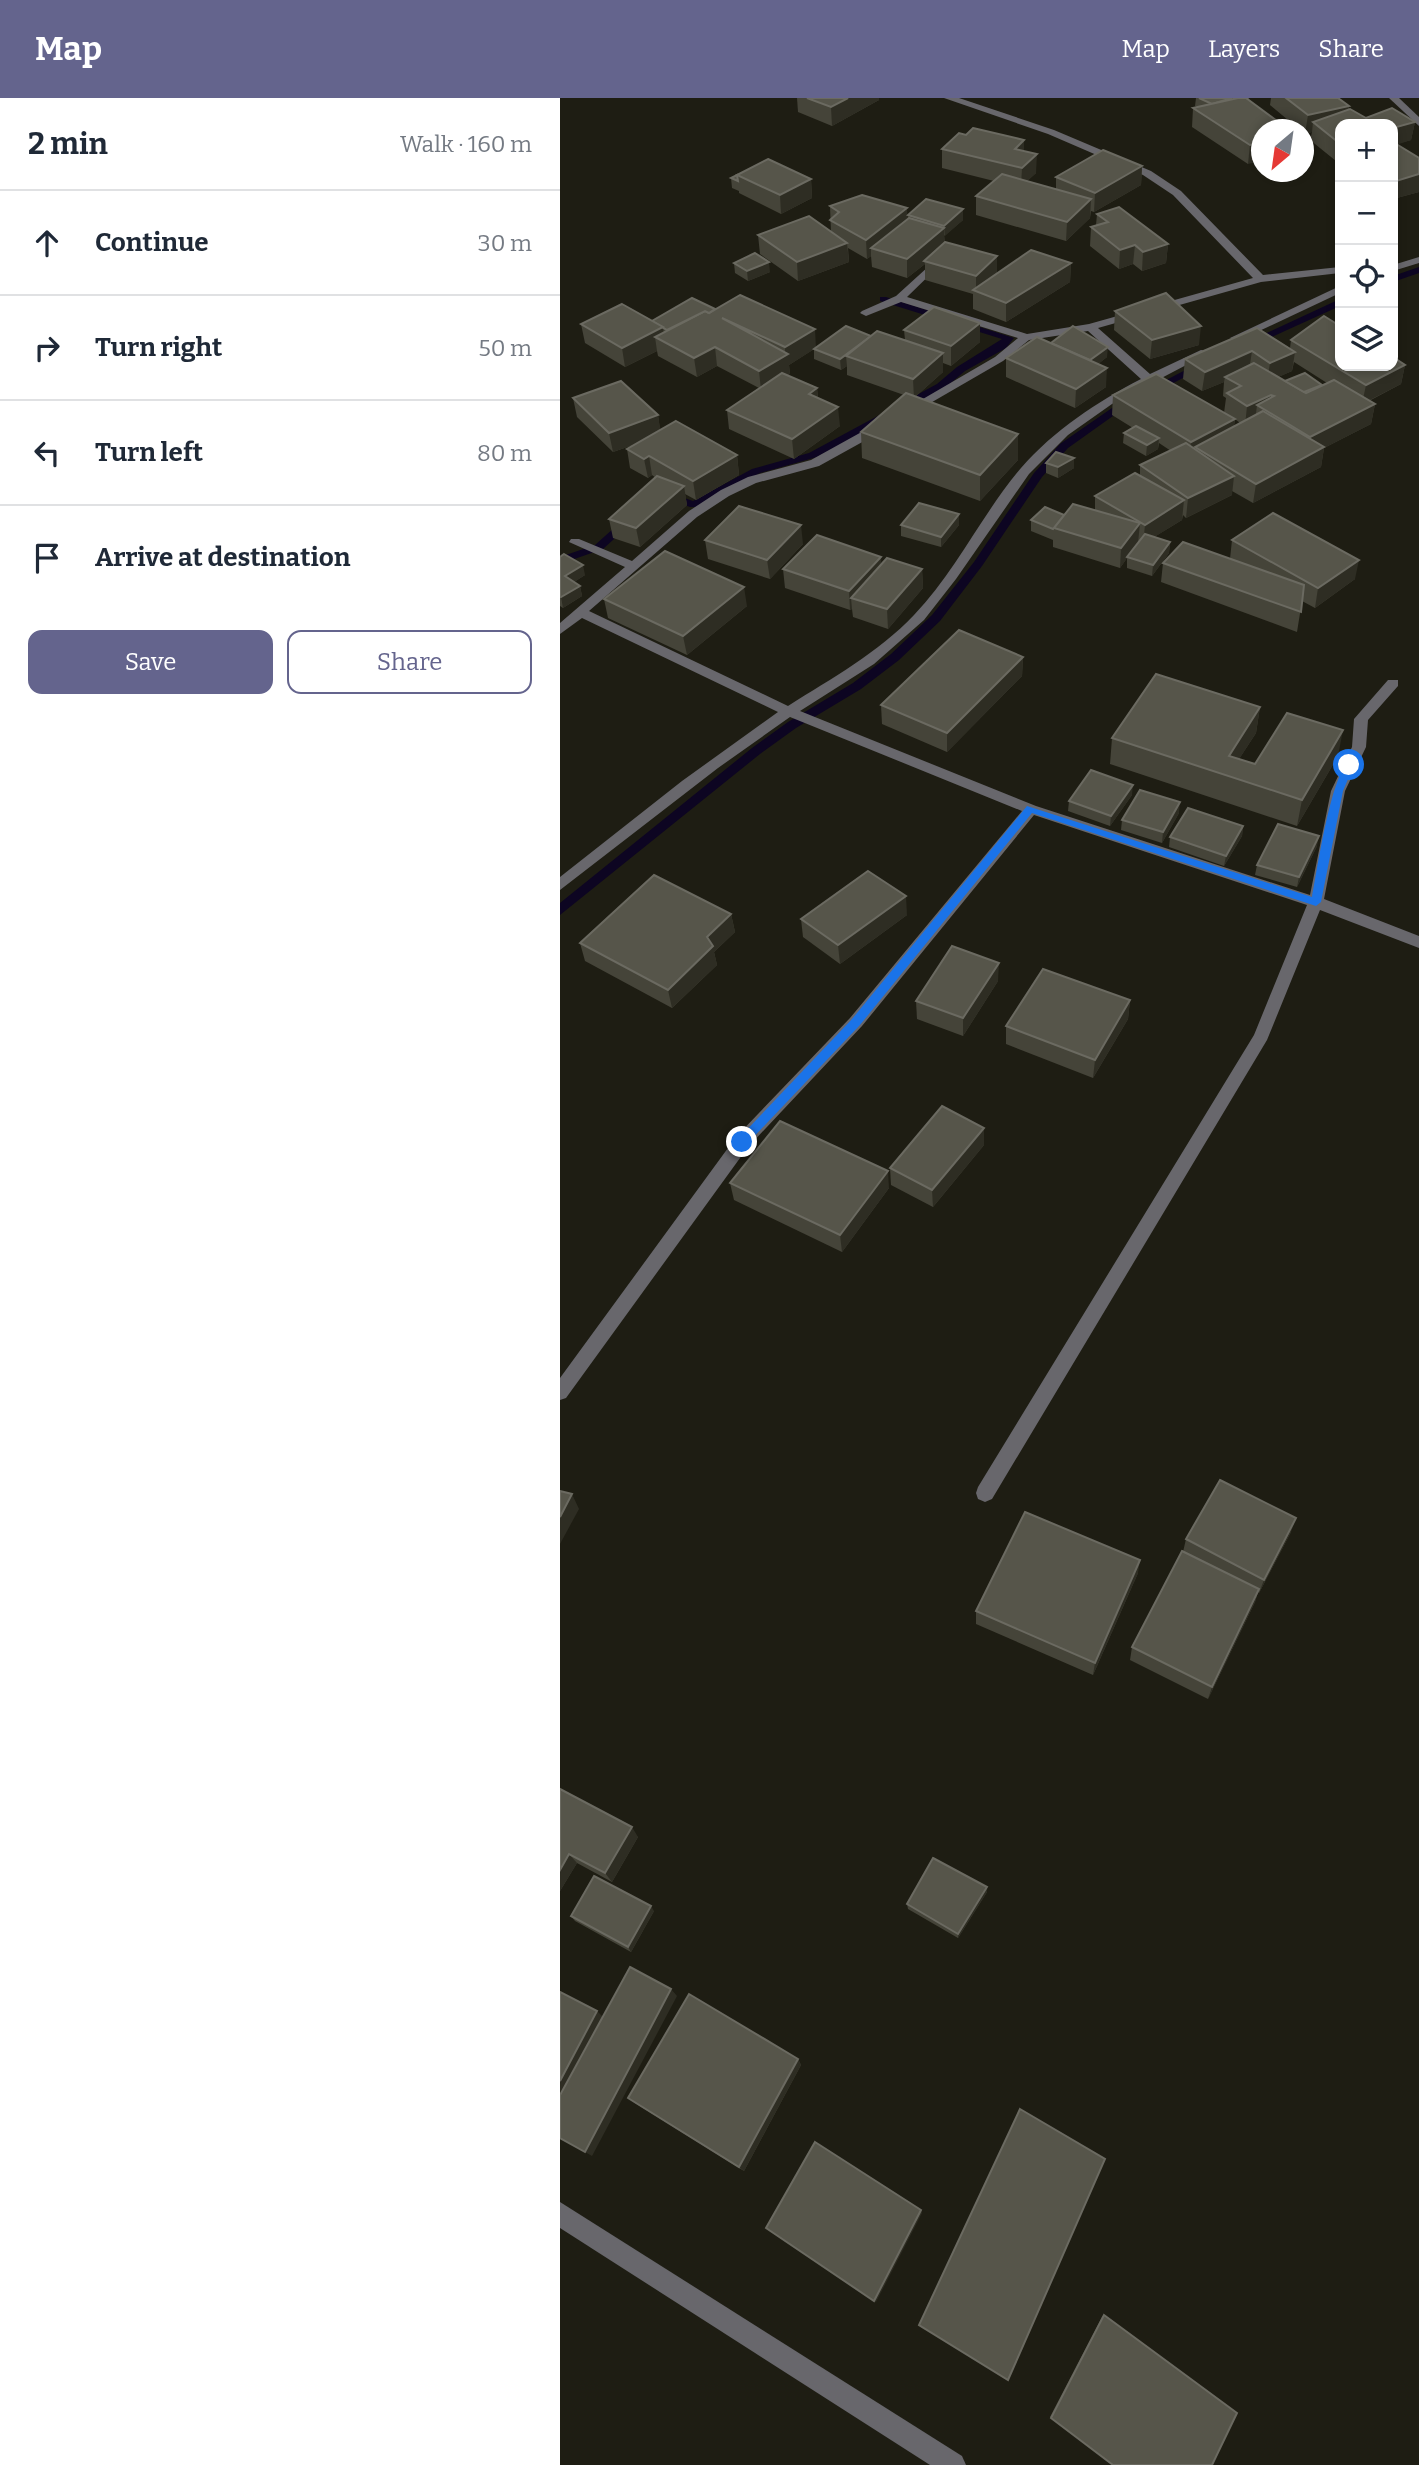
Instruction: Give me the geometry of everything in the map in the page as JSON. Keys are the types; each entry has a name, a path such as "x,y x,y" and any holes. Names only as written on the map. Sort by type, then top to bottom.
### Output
{"street":[{"path":"949,98 1051,132 1147,173 1177,193 1260,279"},
{"path":"1394,98 1419,123"},
{"path":"866,313 900,298 952,247"},
{"path":"1398,266 1419,260"},
{"path":"900,298 1026,337 1090,327 1260,279 1335,271"},
{"path":"560,885 706,768 788,711 850,673 901,635 933,602 1024,472 1056,437 1085,415 1148,379 1335,291"},
{"path":"1090,327 1148,379"},
{"path":"560,631 693,514 725,493 752,480 815,463 999,359 1026,337"},
{"path":"575,542 634,566"},
{"path":"580,612 788,711 1031,809 1316,902 1419,942"},
{"path":"985,1493 1261,1036 1316,902 1338,791 1359,747 1361,719 1393,683"},
{"path":"560,1392 742,1142 856,1022 1031,809"},
{"path":"560,2214 953,2465"}],"building":[{"path":"807,98 848,98 831,107"},
{"path":"1199,98 1232,98 1212,104"},
{"path":"1246,98 1274,119 1251,119 1250,145 1193,108"},
{"path":"1286,98 1338,98 1349,106 1308,115"},
{"path":"1392,108 1415,122 1398,127 1398,119 1335,119 1335,140 1314,123 1350,109 1366,118"},
{"path":"973,128 1024,140 1015,149 1037,154 1022,168 942,149 959,133 966,135"},
{"path":"1398,145 1419,158 1419,174 1398,180"},
{"path":"1103,150 1142,166 1095,193 1056,177"},
{"path":"768,159 811,179 780,195 737,175"},
{"path":"1002,174 1091,199 1067,222 976,196"},
{"path":"862,195 907,208 866,240 830,220 839,212 830,206"},
{"path":"926,199 963,209 944,226 908,215"},
{"path":"1119,207 1168,244 1143,252 1135,245 1120,250 1091,227 1108,222 1097,214"},
{"path":"809,216 847,243 797,262 758,235"},
{"path":"909,218 944,228 907,259 871,248"},
{"path":"945,242 997,256 976,276 924,261"},
{"path":"1031,250 1071,263 1006,303 973,290"},
{"path":"755,253 769,262 747,271 734,263"},
{"path":"1166,293 1201,326 1152,340 1115,311"},
{"path":"740,295 815,329 785,347 722,318 788,354 759,371 715,347 694,358 655,337 705,311 709,313"},
{"path":"692,298 715,309 709,313 705,311 667,330 652,321"},
{"path":"622,304 663,327 622,348 581,324"},
{"path":"934,307 980,323 951,346 904,330"},
{"path":"1324,316 1335,323 1335,366 1291,340"},
{"path":"846,326 871,336 840,359 814,349"},
{"path":"1073,326 1108,347 1090,360 1051,343"},
{"path":"1257,328 1295,352 1270,363 1252,351 1205,372 1185,359"},
{"path":"877,331 943,353 913,379 846,356"},
{"path":"1037,337 1107,368 1076,389 1006,358"},
{"path":"1254,363 1306,393 1334,380 1375,404 1310,437 1257,405 1274,396 1247,406 1227,393 1241,386 1225,377"},
{"path":"1343,371 1393,371 1366,385"},
{"path":"782,373 817,388 809,394 838,407 792,439 727,410"},
{"path":"1305,373 1322,385 1304,392 1285,381"},
{"path":"1156,374 1235,419 1191,442 1113,395"},
{"path":"621,381 658,415 609,433 573,398"},
{"path":"906,393 1018,434 980,475 861,432"},
{"path":"1263,411 1324,447 1256,484 1195,447"},
{"path":"676,421 737,455 693,481 649,456 644,459 627,449"},
{"path":"1136,426 1159,438 1147,445 1124,433"},
{"path":"1186,443 1234,476 1188,498 1140,465"},
{"path":"1056,452 1074,458 1058,467 1046,463"},
{"path":"1135,473 1184,500 1145,525 1095,496"},
{"path":"657,476 684,486 636,528 609,519"},
{"path":"919,503 959,514 941,537 901,525"},
{"path":"1073,504 1140,523 1121,548 1054,528"},
{"path":"739,506 801,525 767,560 705,540"},
{"path":"1045,507 1064,515 1053,529 1031,520"},
{"path":"1273,513 1359,560 1318,588 1232,540"},
{"path":"1145,534 1170,542 1153,565 1127,557"},
{"path":"817,535 881,557 849,591 783,569"},
{"path":"1183,542 1304,585 1301,612 1163,563"},
{"path":"665,551 744,587 683,636 604,599"},
{"path":"564,554 583,565 565,576 580,586 560,597 560,557"},
{"path":"887,558 922,569 887,609 851,598"},
{"path":"959,630 1023,657 947,733 881,705"},
{"path":"1156,674 1260,707 1229,756 1255,764 1287,713 1343,730 1302,800 1112,738"},
{"path":"1091,770 1133,785 1111,816 1069,801"},
{"path":"1140,790 1180,802 1163,832 1122,820"},
{"path":"1188,808 1243,826 1226,856 1170,837"},
{"path":"1278,824 1319,836 1299,877 1257,865"},
{"path":"868,871 906,896 838,945 801,919"},
{"path":"654,875 731,914 707,937 713,946 668,990 580,943"},
{"path":"952,946 999,963 963,1018 916,1001"},
{"path":"1043,969 1130,1000 1095,1060 1006,1026"},
{"path":"942,1106 984,1128 932,1190 890,1168"},
{"path":"780,1121 888,1171 840,1235 730,1183"},
{"path":"1220,1480 1296,1518 1264,1580 1186,1539"},
{"path":"560,1491 572,1494 560,1517"},
{"path":"1025,1512 1140,1560 1095,1663 976,1611"},
{"path":"1182,1551 1259,1589 1212,1687 1132,1647"},
{"path":"560,1789 632,1827 605,1873 569,1854 560,1870"},
{"path":"933,1858 987,1887 958,1934 907,1904"},
{"path":"594,1876 651,1906 628,1947 571,1916"},
{"path":"630,1967 671,1989 585,2152 560,2138 560,2095"},
{"path":"560,1992 597,2011 560,2081"},
{"path":"689,1994 798,2059 739,2167 628,2098"},
{"path":"1020,2109 1105,2159 1008,2380 919,2325"},
{"path":"815,2142 921,2210 874,2301 766,2228"},
{"path":"1104,2315 1237,2413 1212,2465 1113,2465 1051,2418"}],"waterway":[{"path":"1398,277 1419,270"},
{"path":"667,495 694,505 756,471 813,455 941,386 961,369 1002,346 1009,338 883,299"},
{"path":"1250,343 1335,304"},
{"path":"1152,390 1201,366"},
{"path":"560,910 756,751 792,725 857,686 895,657 936,618 978,564 1038,475 1064,446 1129,401"},
{"path":"560,561 599,547 628,521"}],"route":[{"path":"742,1142 856,1022 1031,809 1316,902 1338,791 1349,765"}]}
